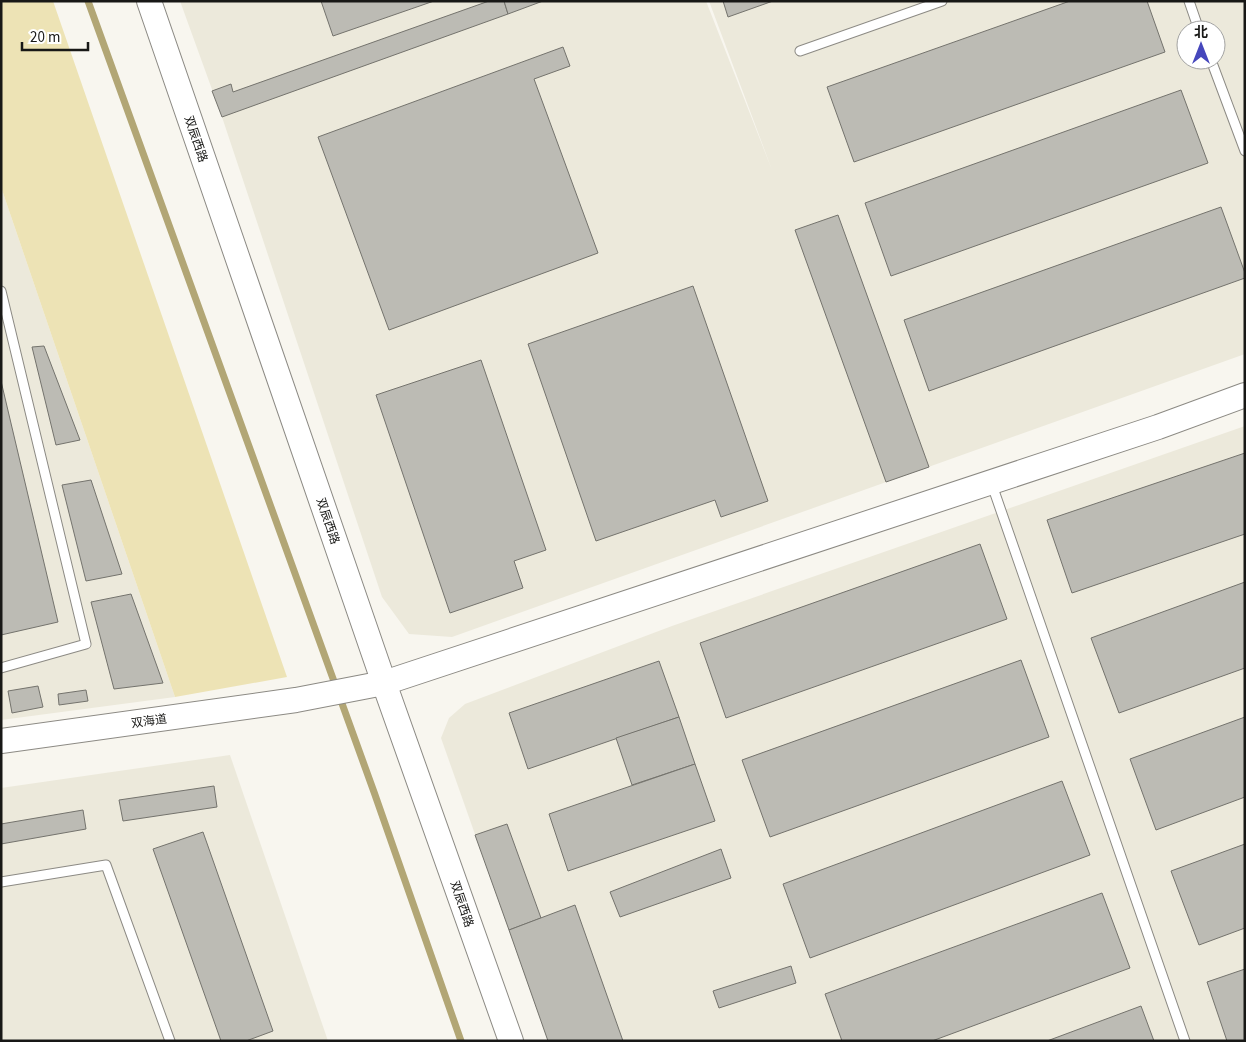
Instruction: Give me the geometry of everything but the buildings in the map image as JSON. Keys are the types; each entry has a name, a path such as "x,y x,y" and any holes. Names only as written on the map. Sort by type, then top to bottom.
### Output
{"street":[{"name":"双辰西路","path":"149,1 384,683 511,1041"},
{"name":"双海道","path":"1,742 296,700 384,683 991,482 1245,395"}],"lane":[{"path":"800,51 942,1"},
{"path":"1189,1 1196,20"},
{"path":"1215,70 1245,151"},
{"path":"1,290 86,644 1,668"},
{"path":"991,482 1185,1041"},
{"path":"1,882 106,865 170,1041"}],"shaded area":[{"path":"1,1 53,1 287,677 175,697 1,187"},
{"path":"180,1 706,1 772,170 709,1 1245,1 1245,354 452,637 409,634 382,597 222,117"},
{"path":"1,187 175,697 1,720"},
{"path":"1245,426 1245,1041 548,1041 441,738 449,718 465,704 672,626"},
{"path":"230,755 328,1041 1,1041 1,788"}],"waterway":[{"path":"88,1 374,792 461,1041"}]}
